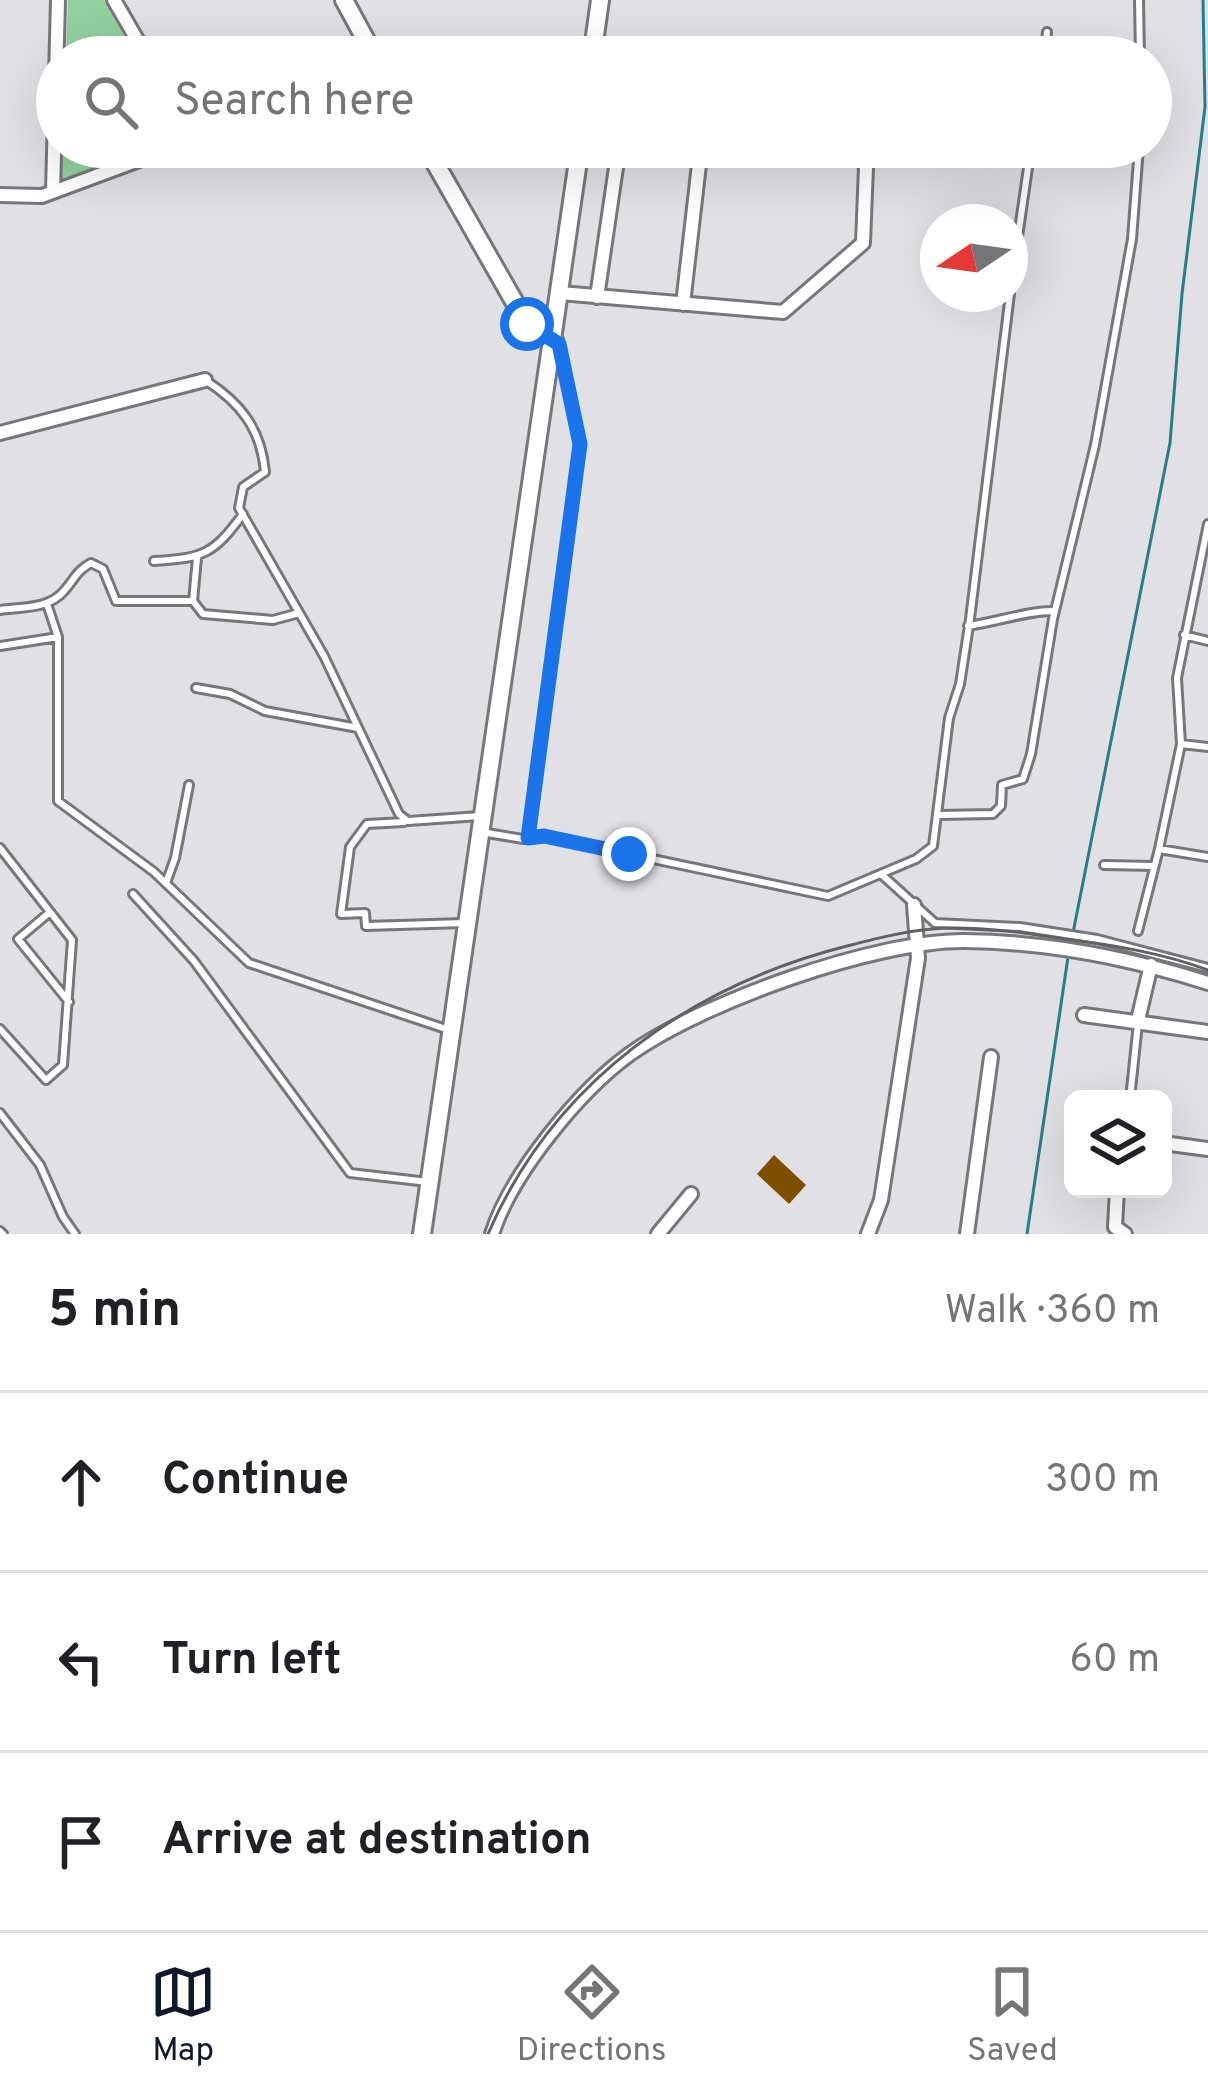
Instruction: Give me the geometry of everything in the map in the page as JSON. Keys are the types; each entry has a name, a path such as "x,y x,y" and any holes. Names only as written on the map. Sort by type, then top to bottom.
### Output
{"street":[{"path":"57,36 58,0"},
{"path":"114,0 135,36"},
{"path":"595,36 600,0"},
{"path":"351,4 365,36"},
{"path":"52,192 53,168"},
{"path":"0,195 42,196 117,168"},
{"path":"438,168 527,324 554,340"},
{"path":"422,1234 577,168"},
{"path":"597,296 616,168"},
{"path":"683,304 699,168"},
{"path":"560,293 783,312 863,243 866,168"},
{"path":"0,433 205,380"},
{"path":"868,1234 884,1183 916,944 914,905"},
{"path":"492,1234 524,1173 601,1078 631,1053 757,990 916,944 1003,943 1103,954 1208,983"},
{"path":"1138,1020 1151,965"},
{"path":"1084,1015 1208,1032"},
{"path":"967,1234 991,1057"},
{"path":"1172,1144 1208,1149"},
{"path":"658,1234 691,1194"},
{"path":"1117,1198 1115,1227 1125,1234"}],"lane":[{"path":"1139,0 1140,36"},
{"path":"1047,32 1047,36"},
{"path":"1023,204 1028,168"},
{"path":"937,815 993,814 1001,806 1002,785 1023,779 1031,754 1055,611 1112,353 1132,239 1137,168"},
{"path":"468,923 366,926 365,913 341,914 350,847 367,824 482,824 528,838 544,836 828,896 916,859 933,845 949,718 960,684 1008,312"},
{"path":"528,838 580,444 559,344 554,340"},
{"path":"205,380 230,396 250,418 265,472 243,487 239,508 299,613 399,814 408,821"},
{"path":"154,561 196,558 212,551 243,514"},
{"path":"1138,931 1181,744 1177,677 1208,524"},
{"path":"196,558 193,601 202,614 273,620 299,613"},
{"path":"0,610 47,604 63,592 77,570 91,563 103,568 116,601 193,601"},
{"path":"47,604 58,637 58,801 166,883 249,963 452,1031"},
{"path":"968,626 1009,621 1038,610 1055,611"},
{"path":"1184,635 1208,641"},
{"path":"0,646 58,637"},
{"path":"196,688 230,694 265,711 358,728"},
{"path":"1181,744 1208,747"},
{"path":"166,883 176,858 189,785"},
{"path":"0,848 3,859 73,940 63,1065 46,1080 0,1029"},
{"path":"1159,849 1208,857"},
{"path":"1105,865 1154,866"},
{"path":"881,874 935,923 1097,939 1208,968"},
{"path":"133,894 194,961 350,1174 431,1183"},
{"path":"50,912 18,939 69,1003"},
{"path":"1131,1090 1138,1020"},
{"path":"0,1113 40,1166 75,1234"}],"green space":[{"path":"68,0 104,0 124,36 67,36"},
{"path":"61,168 93,168 61,180"}],"building":[{"path":"774,1155 806,1185 789,1204 757,1174"}],"waterway":[{"path":"1070,948 1170,443 1205,107 1203,0"},
{"path":"1027,1234 1068,957"}],"railway":[{"path":"488,1234 549,1131 588,1087 681,1015 789,964 896,934 961,928 1119,947 1208,970"}],"route":[{"path":"527,324 559,344 580,444 528,838 544,836 629,854"}]}
